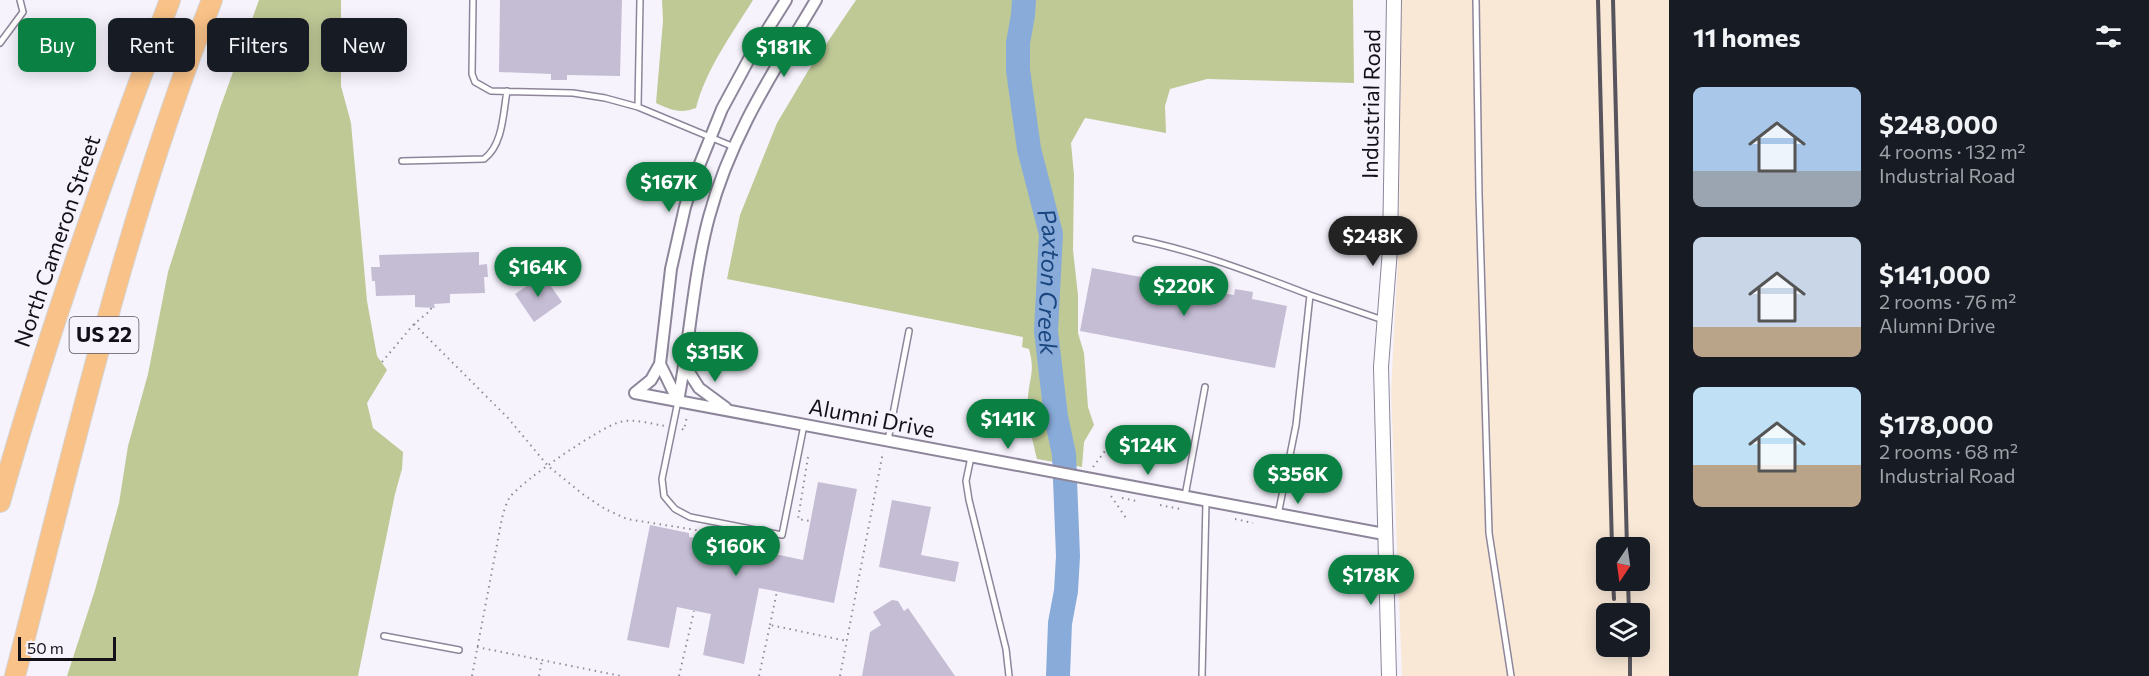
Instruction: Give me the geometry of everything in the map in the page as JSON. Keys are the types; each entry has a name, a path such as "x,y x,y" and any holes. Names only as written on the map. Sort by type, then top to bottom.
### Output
{"highway":[{"name":"North Cameron Street","path":"0,502 51,333 88,221 170,0"},
{"name":"US 22","path":"15,676 123,268 162,141 212,0"}],"street":[{"path":"678,401 660,364 666,300 677,238 688,196 710,137 740,75 786,0"},
{"path":"678,401 702,243 719,184 763,87 816,0"},
{"name":"Industrial Road","path":"1389,676 1381,367 1390,249 1394,0"},
{"name":"Alumni Drive","path":"660,364 651,380 635,393 1384,534"},
{"path":"685,366 699,388 731,412"}],"lane":[{"path":"0,43 23,12 20,0"},
{"path":"473,0 473,78 486,89 573,93 606,98 638,107 734,147"},
{"path":"638,107 640,0"},
{"path":"1476,0 1489,533 1511,676"},
{"path":"402,161 484,159 494,152 501,128 507,91"},
{"path":"1136,239 1237,267 1384,320"},
{"path":"1278,515 1296,425 1310,295"},
{"path":"887,442 909,331"},
{"path":"1185,498 1204,387"},
{"path":"678,401 662,486 664,496 675,509 696,519 782,535 804,425"},
{"path":"971,457 966,481 969,500 1006,649 1009,676"},
{"path":"1202,676 1206,502"},
{"path":"384,636 459,650"}],"path":[{"path":"382,362 414,324 431,308"},
{"path":"414,324 508,418 548,466 584,495 627,519 708,532 707,540"},
{"path":"682,429 684,430 687,416 697,418"},
{"path":"472,676 505,508 509,498 522,484 548,466 590,437 619,422 633,421 667,426"},
{"path":"1091,469 1105,451"},
{"path":"840,676 883,452"},
{"path":"808,456 798,519 810,521"},
{"path":"1111,496 1126,518"},
{"path":"1160,505 1181,509"},
{"path":"1233,519 1253,523"},
{"path":"759,676 777,591"},
{"path":"680,676 694,610"},
{"path":"770,625 847,641"},
{"path":"477,647 621,676"},
{"path":"538,676 542,660"}],"shaded area":[{"path":"1401,0 1669,0 1669,676 1402,676 1391,392 1399,236"}],"green space":[{"path":"259,0 341,0 341,18 321,18 321,72 341,72 341,86 351,123 367,301 377,356 387,370 367,403 373,428 403,452 402,469 358,676 67,676 95,590 119,503 128,446 148,374 168,272 233,72 309,72 309,18 252,18"},
{"path":"662,0 753,0 706,79 696,108 690,110 666,108 656,103 663,21"},
{"path":"856,0 1353,0 1354,83 1207,79 1170,89 1165,106 1166,133 1085,118 1071,143 1074,175 1073,250 1078,295 1078,333 1084,353 1088,407 1094,425 1084,442 1082,467 1037,459 1028,412 1032,363 1029,349 1022,347 1023,337 727,279 740,215 777,123 808,71"}],"building":[{"path":"500,0 622,0 620,76 567,75 567,80 551,80 551,74 499,72"},
{"path":"479,252 479,265 487,264 488,277 484,277 485,293 450,294 450,303 434,304 435,308 415,307 415,295 376,296 371,267 380,267 379,255"},
{"path":"1092,268 1152,279 1153,272 1189,279 1188,287 1234,295 1235,289 1253,292 1252,299 1287,306 1275,368 1080,331"},
{"path":"543,275 562,302 534,322 515,294"},
{"path":"818,482 857,489 834,603 759,588 744,664 703,655 711,614 677,607 669,648 627,640 650,525 689,533 689,537 765,548 765,552 803,560"},
{"path":"892,500 931,507 921,555 959,562 955,582 879,567"},
{"path":"892,600 898,601 904,611 908,608 955,676 862,676 870,632 881,625 873,612"}],"waterway":[{"name":"Paxton Creek","path":"1024,0 1018,43 1018,70 1029,149 1051,234 1046,331 1056,417 1064,454 1068,556 1066,591 1060,623 1058,676"}],"railway":[{"path":"1598,0 1612,537"},
{"path":"1613,0 1627,537"},
{"path":"1614,591 1614,599"},
{"path":"1628,591 1629,603"},
{"path":"1630,657 1630,676"}]}
